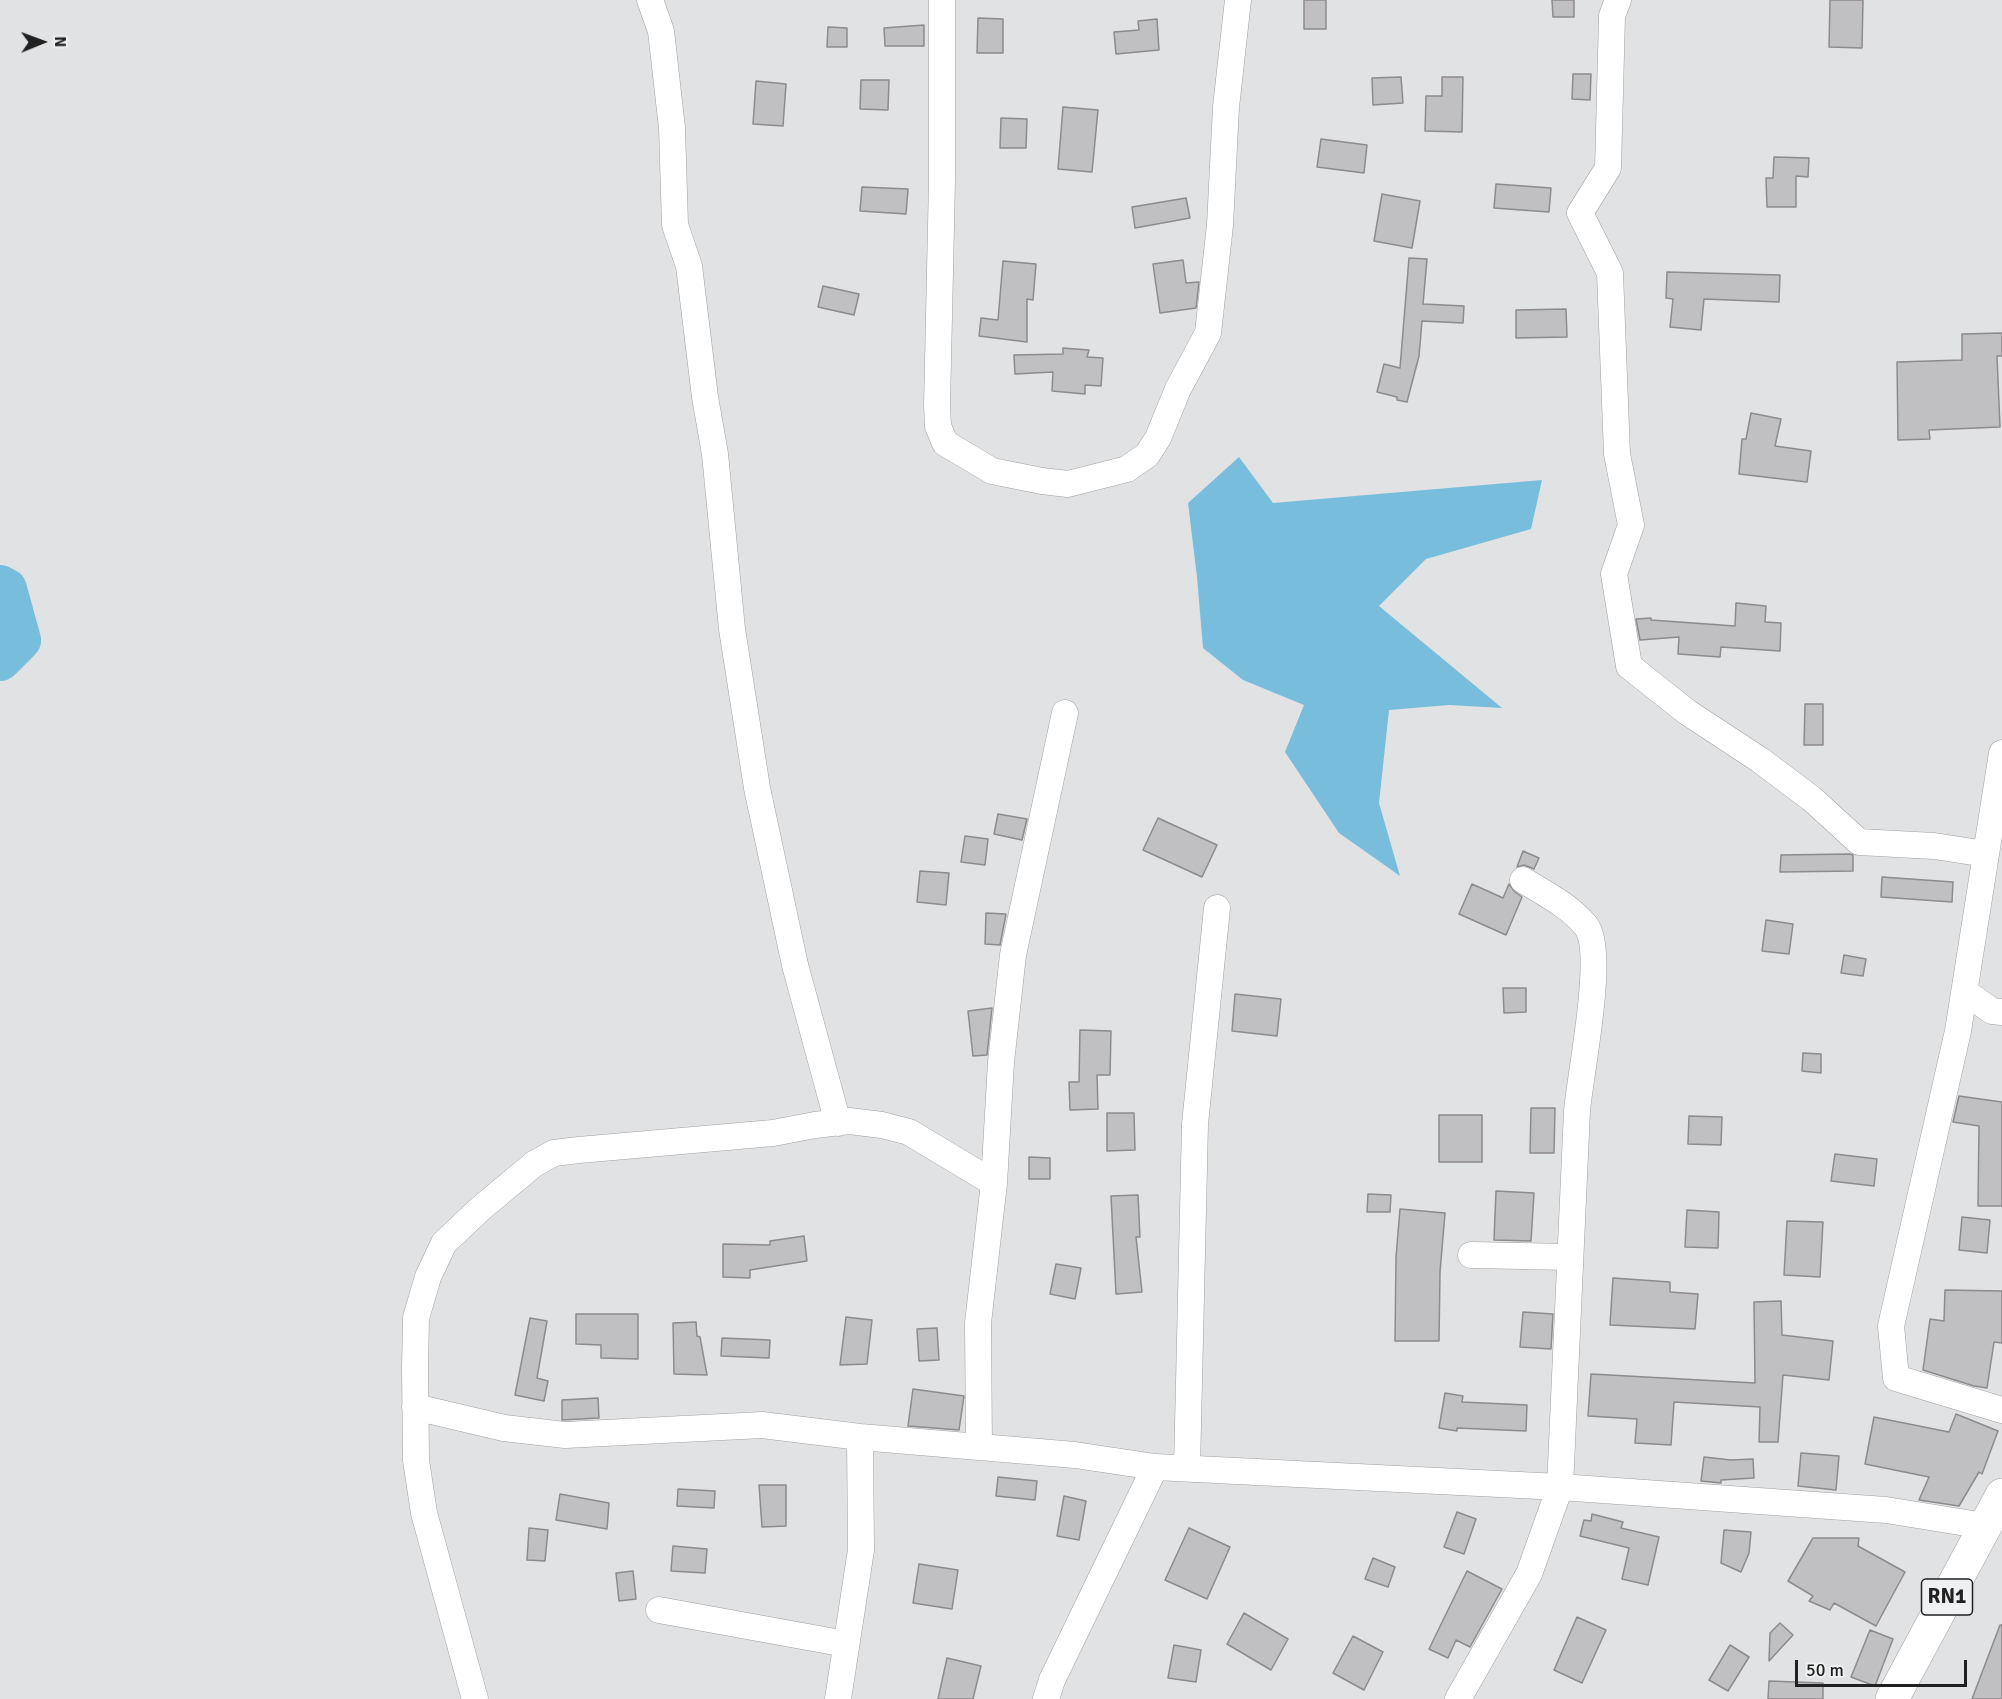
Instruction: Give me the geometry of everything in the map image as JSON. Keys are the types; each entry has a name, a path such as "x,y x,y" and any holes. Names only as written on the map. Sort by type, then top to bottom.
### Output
{"highway":[{"name":"RN1","path":"1892,1699 2002,1495"}],"street":[{"path":"651,0 661,31 672,128 675,225 689,266 705,397 715,454 732,629 757,788 795,965 838,1123"},
{"path":"942,0 938,426 945,443 992,471 1033,480 1068,484 1127,469 1147,455 1158,438 1178,389 1208,333 1216,264 1226,106 1238,0"},
{"path":"1618,0 1612,16 1608,168 1580,213 1610,273 1617,454 1631,525 1614,574 1629,666 1687,712 1760,760 1812,799 1859,842 1934,846 1986,854"},
{"path":"979,1447 978,1323 994,1183 1001,1062 1013,955 1065,713"},
{"path":"2002,753 1958,1031 1891,1326 1896,1378 2002,1410"},
{"path":"1458,1699 1528,1574 1560,1487 1578,1092 1593,998 1592,940 1587,927 1574,914 1522,880"},
{"path":"1187,1468 1195,1124 1217,908"},
{"path":"1965,992 1992,1011 2002,1012"},
{"path":"475,1699 424,1513 416,1460 416,1318 428,1277 444,1243 480,1209 534,1164 554,1153 562,1152 773,1133 849,1121 882,1125 909,1132 994,1183"},
{"path":"1471,1255 1570,1257"},
{"path":"415,1407 504,1428 565,1435 762,1425 860,1437 1075,1455 1155,1467 1560,1487 1886,1510 1985,1526"},
{"path":"838,1699 861,1550 860,1437"},
{"path":"1046,1699 1052,1680 1155,1467"},
{"path":"659,1610 846,1644"}],"water":[{"path":"1239,457 1273,503 1542,480 1531,529 1426,559 1379,606 1502,708 1449,705 1389,710 1379,803 1400,876 1339,833 1285,752 1304,705 1243,680 1203,648 1188,503"}],"building":[{"path":"1304,0 1326,0 1326,29 1304,29"},
{"path":"1552,0 1574,0 1574,17 1553,17"},
{"path":"1830,0 1863,0 1862,48 1829,47"},
{"path":"978,18 1003,19 1003,53 977,53"},
{"path":"1157,19 1159,50 1116,54 1114,32 1139,30 1138,21"},
{"path":"924,25 924,46 885,46 884,28"},
{"path":"828,27 847,28 847,47 827,47"},
{"path":"1573,74 1591,74 1590,100 1572,99"},
{"path":"1401,77 1403,103 1373,105 1372,78"},
{"path":"1442,77 1463,77 1462,132 1425,131 1426,96 1442,96"},
{"path":"861,80 889,80 888,110 860,109"},
{"path":"756,81 786,84 783,126 753,124"},
{"path":"1063,107 1098,110 1092,172 1058,169"},
{"path":"1001,118 1027,119 1026,148 1000,148"},
{"path":"1321,139 1367,145 1364,173 1317,167"},
{"path":"1774,157 1809,158 1808,177 1796,176 1796,207 1767,207 1766,178 1773,178"},
{"path":"1496,184 1551,188 1549,212 1494,208"},
{"path":"862,187 908,189 906,214 860,211"},
{"path":"1382,194 1420,201 1412,248 1374,241"},
{"path":"1186,198 1190,218 1135,228 1132,207"},
{"path":"1409,258 1427,259 1423,304 1464,306 1463,323 1422,321 1419,356 1407,402 1377,392 1384,364 1400,368"},
{"path":"1183,260 1186,283 1199,282 1196,308 1160,313 1153,264"},
{"path":"1003,261 1036,264 1033,300 1027,299 1027,342 979,336 981,318 998,320"},
{"path":"1667,272 1780,275 1779,302 1704,299 1701,330 1670,327 1673,299 1666,298"},
{"path":"823,286 859,294 854,315 818,307"},
{"path":"1566,309 1567,337 1516,338 1516,310"},
{"path":"2002,333 2002,356 1997,356 2000,427 1929,430 1930,439 1898,440 1897,362 1962,360 1962,334"},
{"path":"1063,348 1089,350 1087,357 1103,358 1101,386 1085,385 1085,394 1052,391 1053,372 1015,374 1014,355 1063,354"},
{"path":"1751,413 1781,419 1775,446 1811,451 1807,482 1739,474 1742,439 1746,439"},
{"path":"1736,603 1766,606 1765,622 1781,623 1780,651 1721,647 1720,657 1678,654 1679,637 1640,640 1636,619 1651,618 1651,620 1735,626"},
{"path":"1805,704 1823,704 1823,745 1804,745"},
{"path":"998,814 1027,819 1022,840 994,834"},
{"path":"1158,818 1217,845 1202,877 1143,850"},
{"path":"965,836 988,839 985,865 961,862"},
{"path":"1523,851 1539,858 1534,869 1524,865 1517,867"},
{"path":"1781,855 1853,855 1853,871 1780,872"},
{"path":"920,871 949,873 946,905 917,902"},
{"path":"1882,877 1953,882 1952,902 1881,897"},
{"path":"1472,884 1503,898 1509,884 1522,897 1506,935 1459,914"},
{"path":"986,913 1006,914 1000,945 985,944"},
{"path":"1766,920 1793,924 1789,954 1762,951"},
{"path":"1844,955 1866,959 1863,976 1841,973"},
{"path":"1503,988 1526,988 1526,1012 1504,1013"},
{"path":"1235,994 1281,999 1277,1036 1232,1031"},
{"path":"992,1008 987,1055 973,1056 968,1011"},
{"path":"1080,1030 1111,1031 1110,1075 1097,1075 1098,1109 1070,1110 1069,1082 1079,1082"},
{"path":"1803,1053 1821,1054 1821,1073 1802,1071"},
{"path":"1959,1096 2002,1102 2002,1206 1978,1206 1979,1126 1953,1122"},
{"path":"1531,1108 1555,1108 1554,1153 1530,1153"},
{"path":"1107,1113 1134,1113 1135,1150 1107,1151"},
{"path":"1439,1115 1482,1115 1482,1162 1439,1162"},
{"path":"1689,1116 1722,1117 1721,1145 1688,1144"},
{"path":"1835,1154 1877,1159 1874,1186 1831,1181"},
{"path":"1029,1157 1050,1158 1050,1179 1029,1179"},
{"path":"1496,1191 1534,1193 1531,1241 1494,1240"},
{"path":"1368,1194 1391,1195 1390,1212 1367,1212"},
{"path":"1138,1195 1140,1237 1136,1237 1142,1292 1116,1294 1111,1196"},
{"path":"1400,1209 1445,1213 1440,1272 1439,1341 1395,1341 1396,1257"},
{"path":"1687,1210 1719,1212 1718,1248 1685,1247"},
{"path":"1962,1217 1990,1220 1987,1253 1959,1250"},
{"path":"1787,1221 1823,1222 1820,1277 1784,1275"},
{"path":"804,1236 807,1261 750,1270 750,1278 723,1277 723,1244 770,1245 770,1241"},
{"path":"1056,1264 1081,1268 1075,1299 1050,1294"},
{"path":"1613,1278 1670,1282 1670,1292 1698,1294 1695,1329 1610,1325"},
{"path":"1945,1290 2002,1291 2002,1343 1994,1342 1987,1388 1923,1370 1930,1319 1944,1321"},
{"path":"1781,1301 1782,1335 1833,1341 1829,1380 1783,1375 1778,1442 1759,1442 1760,1407 1674,1402 1671,1445 1635,1443 1637,1419 1588,1416 1591,1374 1755,1383 1754,1302"},
{"path":"1523,1312 1553,1314 1551,1349 1520,1347"},
{"path":"576,1314 638,1314 638,1359 601,1358 601,1345 576,1344"},
{"path":"846,1317 872,1320 867,1364 840,1365"},
{"path":"530,1318 547,1321 537,1378 548,1381 544,1401 515,1395"},
{"path":"696,1322 697,1336 700,1337 707,1375 674,1374 673,1323"},
{"path":"937,1328 939,1360 919,1361 917,1329"},
{"path":"722,1338 770,1340 769,1358 721,1356"},
{"path":"913,1389 964,1396 959,1430 908,1426"},
{"path":"1445,1393 1463,1396 1462,1402 1527,1405 1526,1431 1457,1428 1457,1431 1439,1428"},
{"path":"598,1398 599,1418 562,1420 562,1400"},
{"path":"1956,1414 1998,1431 1982,1474 1979,1472 1959,1506 1919,1500 1929,1477 1865,1464 1874,1417 1949,1432"},
{"path":"1801,1453 1839,1456 1836,1490 1798,1486"},
{"path":"1704,1457 1731,1460 1753,1459 1754,1478 1721,1480 1721,1483 1701,1481"},
{"path":"998,1477 1037,1481 1035,1500 996,1496"},
{"path":"759,1485 786,1485 786,1526 762,1527"},
{"path":"678,1489 715,1491 714,1508 677,1506"},
{"path":"560,1494 609,1503 607,1529 556,1520"},
{"path":"1064,1496 1086,1501 1079,1540 1057,1536"},
{"path":"1457,1512 1476,1519 1464,1554 1444,1547"},
{"path":"1592,1514 1623,1522 1621,1528 1659,1537 1648,1585 1622,1579 1629,1548 1580,1536 1584,1520 1591,1521"},
{"path":"529,1528 548,1530 545,1561 527,1560"},
{"path":"1189,1528 1230,1547 1207,1599 1165,1580"},
{"path":"1724,1530 1751,1532 1749,1553 1741,1572 1721,1563"},
{"path":"1813,1538 1859,1538 1858,1546 1905,1572 1876,1626 1834,1603 1830,1610 1809,1601 1813,1596 1788,1581"},
{"path":"673,1546 707,1549 705,1573 671,1571"},
{"path":"1373,1558 1395,1567 1388,1587 1365,1579"},
{"path":"919,1564 958,1570 952,1609 913,1603"},
{"path":"633,1571 636,1599 619,1601 616,1573"},
{"path":"1467,1571 1502,1589 1470,1647 1456,1640 1448,1658 1429,1649"},
{"path":"1244,1613 1288,1639 1271,1670 1227,1644"},
{"path":"1577,1617 1606,1630 1582,1683 1554,1670"},
{"path":"1780,1623 1793,1635 1769,1661 1770,1633"},
{"path":"2000,1625 2002,1625 2002,1699 1972,1699"},
{"path":"1870,1630 1893,1639 1875,1686 1851,1677"},
{"path":"1353,1636 1383,1652 1364,1690 1333,1673"},
{"path":"1174,1645 1201,1650 1196,1682 1168,1678"},
{"path":"1730,1645 1749,1657 1728,1691 1709,1680"},
{"path":"947,1658 981,1666 973,1699 938,1699"},
{"path":"1769,1681 1823,1683 1823,1699 1768,1699"}],"waterway":[{"path":"0,586 6,589 20,640 0,660"}]}
